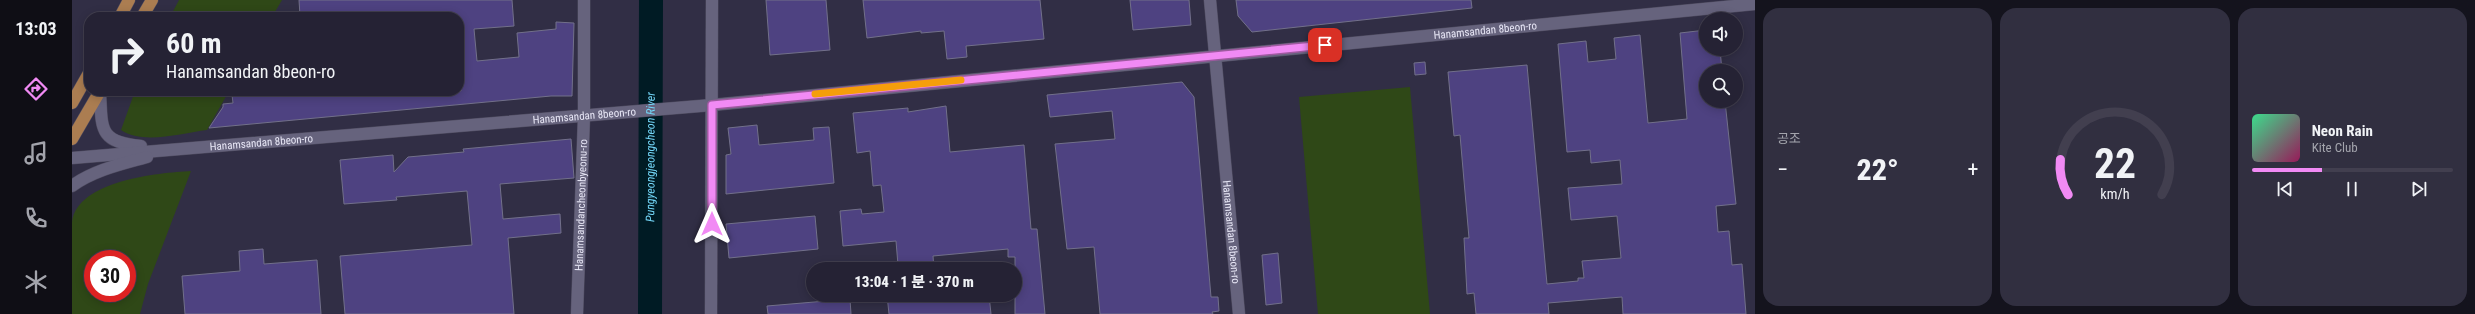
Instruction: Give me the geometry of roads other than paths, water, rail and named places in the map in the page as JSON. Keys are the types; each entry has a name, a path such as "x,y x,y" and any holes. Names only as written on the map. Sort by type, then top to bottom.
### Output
{"main road":[{"path":"123,12 129,0"},
{"path":"145,12 152,0"},
{"path":"72,103 84,82"},
{"path":"72,139 97,96"}],"street":[{"name":"Hanamsandancheonbyeonu-ro","path":"578,314 589,115 584,0"},
{"path":"711,314 707,105 712,0"},
{"path":"1210,0 1215,55"},
{"name":"Hanamsandan 8beon-ro","path":"72,158 707,105 1755,4"},
{"name":"Hanamsandan 8beon-ro","path":"1215,55 1239,314"},
{"path":"100,96 103,127 111,140 121,144 172,149"},
{"path":"72,186 81,179 106,169 172,149"}],"waterway":[{"name":"Pungyeongjeongcheon River","path":"650,314 651,0"}]}
